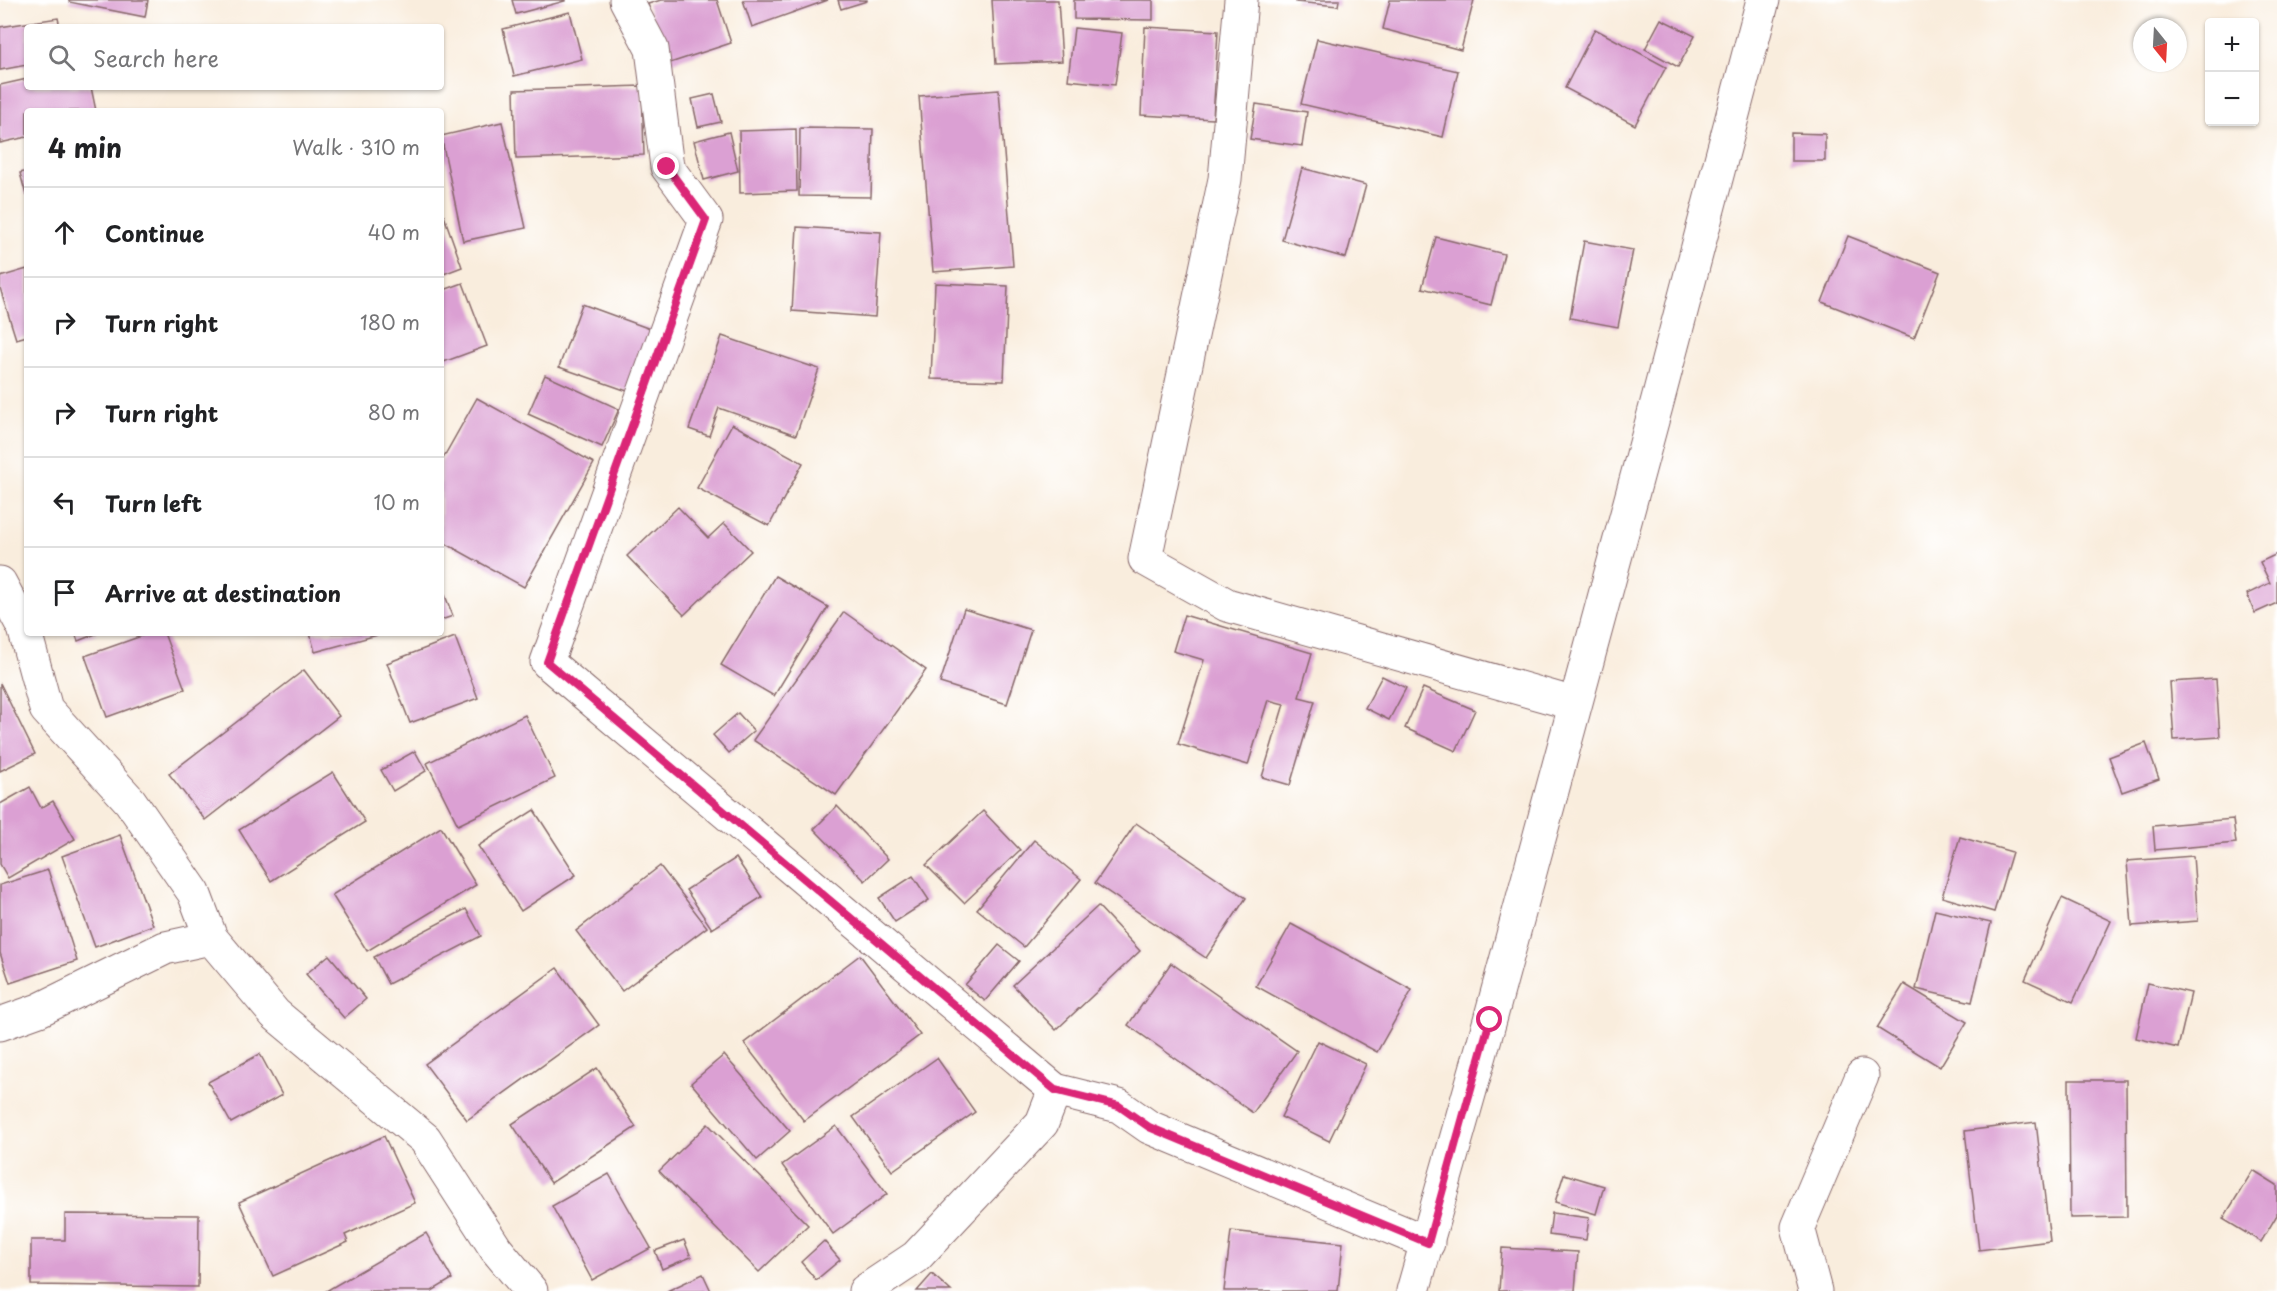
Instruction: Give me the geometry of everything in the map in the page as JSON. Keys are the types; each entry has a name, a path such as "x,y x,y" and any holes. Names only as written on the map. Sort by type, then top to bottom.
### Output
{"street":[{"path":"626,0 652,49 667,167 706,220 547,662 1055,1090 1119,1106 1149,1127 1428,1243"},
{"path":"1241,0 1225,179 1145,559 1227,605 1575,704"},
{"path":"1413,1291 1655,411 1762,0"},
{"path":"0,583 24,628"},
{"path":"26,636 46,709 129,801 194,892 211,938 275,1014 425,1139 496,1249 531,1291"},
{"path":"0,1024 39,1010 165,948 211,938"},
{"path":"1815,1291 1798,1227 1862,1076"},
{"path":"865,1291 916,1257 1042,1123 1055,1090"}],"building":[{"path":"69,0 148,0 145,17 69,2"},
{"path":"512,0 565,0 565,1 516,14"},
{"path":"661,0 717,0 731,43 667,64 648,4"},
{"path":"743,0 828,0 752,27"},
{"path":"838,0 867,0 867,1 841,9"},
{"path":"992,0 1058,0 1062,61 996,64"},
{"path":"1074,0 1153,0 1153,20 1074,19"},
{"path":"1296,0 1339,0 1338,6 1296,2"},
{"path":"1390,0 1474,0 1461,50 1383,29"},
{"path":"570,12 582,59 514,76 503,29"},
{"path":"58,18 59,24 24,24 24,66 0,70 0,27"},
{"path":"1661,19 1695,36 1678,67 1645,49"},
{"path":"1145,27 1218,31 1213,119 1141,115"},
{"path":"1074,28 1122,33 1115,85 1068,80"},
{"path":"1595,29 1666,67 1635,125 1565,88"},
{"path":"1317,39 1458,71 1443,137 1301,104"},
{"path":"24,80 24,90 92,90 95,108 24,108 24,138 0,143 0,85"},
{"path":"642,86 644,155 516,159 514,90"},
{"path":"999,90 1013,266 933,272 919,96"},
{"path":"714,94 721,122 698,127 692,99"},
{"path":"1256,104 1307,112 1302,146 1250,139"},
{"path":"502,122 526,228 463,241 444,150 444,135"},
{"path":"800,128 873,129 871,197 799,196"},
{"path":"796,129 797,191 740,193 739,131"},
{"path":"729,132 738,171 704,180 694,141"},
{"path":"1791,133 1825,134 1825,161 1791,161"},
{"path":"1302,168 1366,185 1346,258 1282,240"},
{"path":"24,172 24,188 20,173"},
{"path":"444,216 462,267 444,274"},
{"path":"797,227 881,232 875,317 792,311"},
{"path":"1848,236 1940,272 1914,338 1822,302"},
{"path":"1436,237 1504,254 1491,305 1422,288"},
{"path":"1584,241 1633,250 1618,327 1570,318"},
{"path":"24,270 24,337 16,339 0,288 0,277"},
{"path":"463,283 487,346 444,362 444,290"},
{"path":"935,283 1008,286 1004,381 931,379"},
{"path":"582,304 653,330 630,392 559,367"},
{"path":"722,336 819,369 796,435 719,408 709,436 689,429"},
{"path":"545,375 619,409 602,447 528,414"},
{"path":"477,398 594,463 524,587 444,543 444,457"},
{"path":"732,424 803,463 769,526 697,488"},
{"path":"678,507 708,538 724,523 751,551 684,615 627,556"},
{"path":"2277,554 2277,603 2255,613 2247,594 2270,583 2260,562"},
{"path":"775,576 828,607 774,696 721,665"},
{"path":"444,593 453,616 444,619"},
{"path":"964,609 1031,630 1007,704 940,683"},
{"path":"844,612 926,670 836,795 753,740"},
{"path":"1184,615 1312,653 1299,697 1315,701 1290,785 1262,777 1284,704 1268,700 1248,765 1178,744 1204,660 1173,651"},
{"path":"76,636 90,636 78,641"},
{"path":"142,636 165,636 185,689 107,717 85,656"},
{"path":"311,636 374,636 315,652"},
{"path":"455,637 478,698 410,723 387,663"},
{"path":"304,670 339,716 205,820 169,774"},
{"path":"1382,676 1406,688 1389,720 1365,708"},
{"path":"2216,679 2220,737 2174,740 2170,682"},
{"path":"0,683 35,754 0,771"},
{"path":"1423,688 1475,710 1456,751 1405,728"},
{"path":"738,713 754,731 729,753 713,735"},
{"path":"525,715 555,778 458,825 427,763"},
{"path":"2146,743 2159,779 2122,792 2109,757"},
{"path":"415,751 426,771 393,791 381,770"},
{"path":"333,772 365,822 271,881 239,830"},
{"path":"30,787 41,808 53,801 75,839 8,878 0,864 0,804"},
{"path":"837,806 888,859 865,881 814,829"},
{"path":"534,810 576,875 521,911 478,846"},
{"path":"983,811 1020,850 964,903 926,865"},
{"path":"2233,819 2236,843 2155,850 2153,826"},
{"path":"1136,823 1246,898 1206,958 1095,883"},
{"path":"441,827 476,885 367,951 332,895"},
{"path":"120,835 153,925 95,947 62,856"},
{"path":"1960,837 2012,852 1994,912 1942,897"},
{"path":"1034,840 1081,879 1024,947 977,909"},
{"path":"2193,856 2198,921 2132,926 2127,861"},
{"path":"736,858 762,897 712,929 686,890"},
{"path":"660,866 707,927 622,991 576,931"},
{"path":"48,870 77,961 10,983 0,953 0,885"},
{"path":"913,876 929,900 895,922 879,898"},
{"path":"2062,898 2111,921 2073,1002 2025,980"},
{"path":"1098,906 1140,951 1056,1030 1013,985"},
{"path":"466,909 481,936 388,984 374,957"},
{"path":"1935,910 1991,923 1972,1002 1916,989"},
{"path":"1291,924 1412,990 1377,1052 1256,986"},
{"path":"999,945 1019,961 985,1001 965,985"},
{"path":"329,955 366,999 344,1018 306,974"},
{"path":"860,955 920,1035 804,1121 744,1043"},
{"path":"1171,963 1297,1051 1253,1113 1128,1025"},
{"path":"557,968 599,1025 467,1120 425,1064"},
{"path":"2148,983 2191,993 2178,1048 2136,1038"},
{"path":"1904,984 1967,1022 1940,1067 1877,1028"},
{"path":"1318,1041 1366,1064 1329,1141 1281,1117"},
{"path":"260,1054 282,1095 231,1123 208,1082"},
{"path":"724,1055 790,1131 757,1160 691,1083"},
{"path":"937,1058 975,1112 892,1171 853,1117"},
{"path":"597,1068 636,1127 551,1183 512,1124"},
{"path":"2069,1080 2126,1080 2127,1217 2070,1218"},
{"path":"2036,1122 2050,1241 1979,1250 1965,1131"},
{"path":"708,1124 808,1225 759,1272 659,1171"},
{"path":"836,1126 887,1194 833,1234 782,1165"},
{"path":"384,1136 415,1203 345,1235 348,1242 273,1276 239,1202"},
{"path":"2253,1170 2277,1185 2277,1215 2261,1242 2223,1219"},
{"path":"609,1174 651,1248 592,1280 552,1206"},
{"path":"1564,1174 1604,1186 1596,1214 1555,1202"},
{"path":"1552,1213 1589,1218 1586,1240 1549,1235"},
{"path":"65,1214 199,1215 198,1287 31,1285 31,1240 65,1240"},
{"path":"1231,1231 1343,1243 1338,1291 1224,1291"},
{"path":"426,1233 452,1279 432,1291 326,1291"},
{"path":"684,1240 691,1257 662,1269 655,1251"},
{"path":"824,1241 840,1260 816,1280 801,1262"},
{"path":"1502,1248 1578,1252 1575,1291 1499,1291"},
{"path":"703,1274 711,1291 667,1291"},
{"path":"932,1274 951,1291 917,1291"}],"route":[{"path":"667,167 706,220 547,662 1055,1090 1119,1106 1149,1127 1428,1243 1490,1020"}]}
